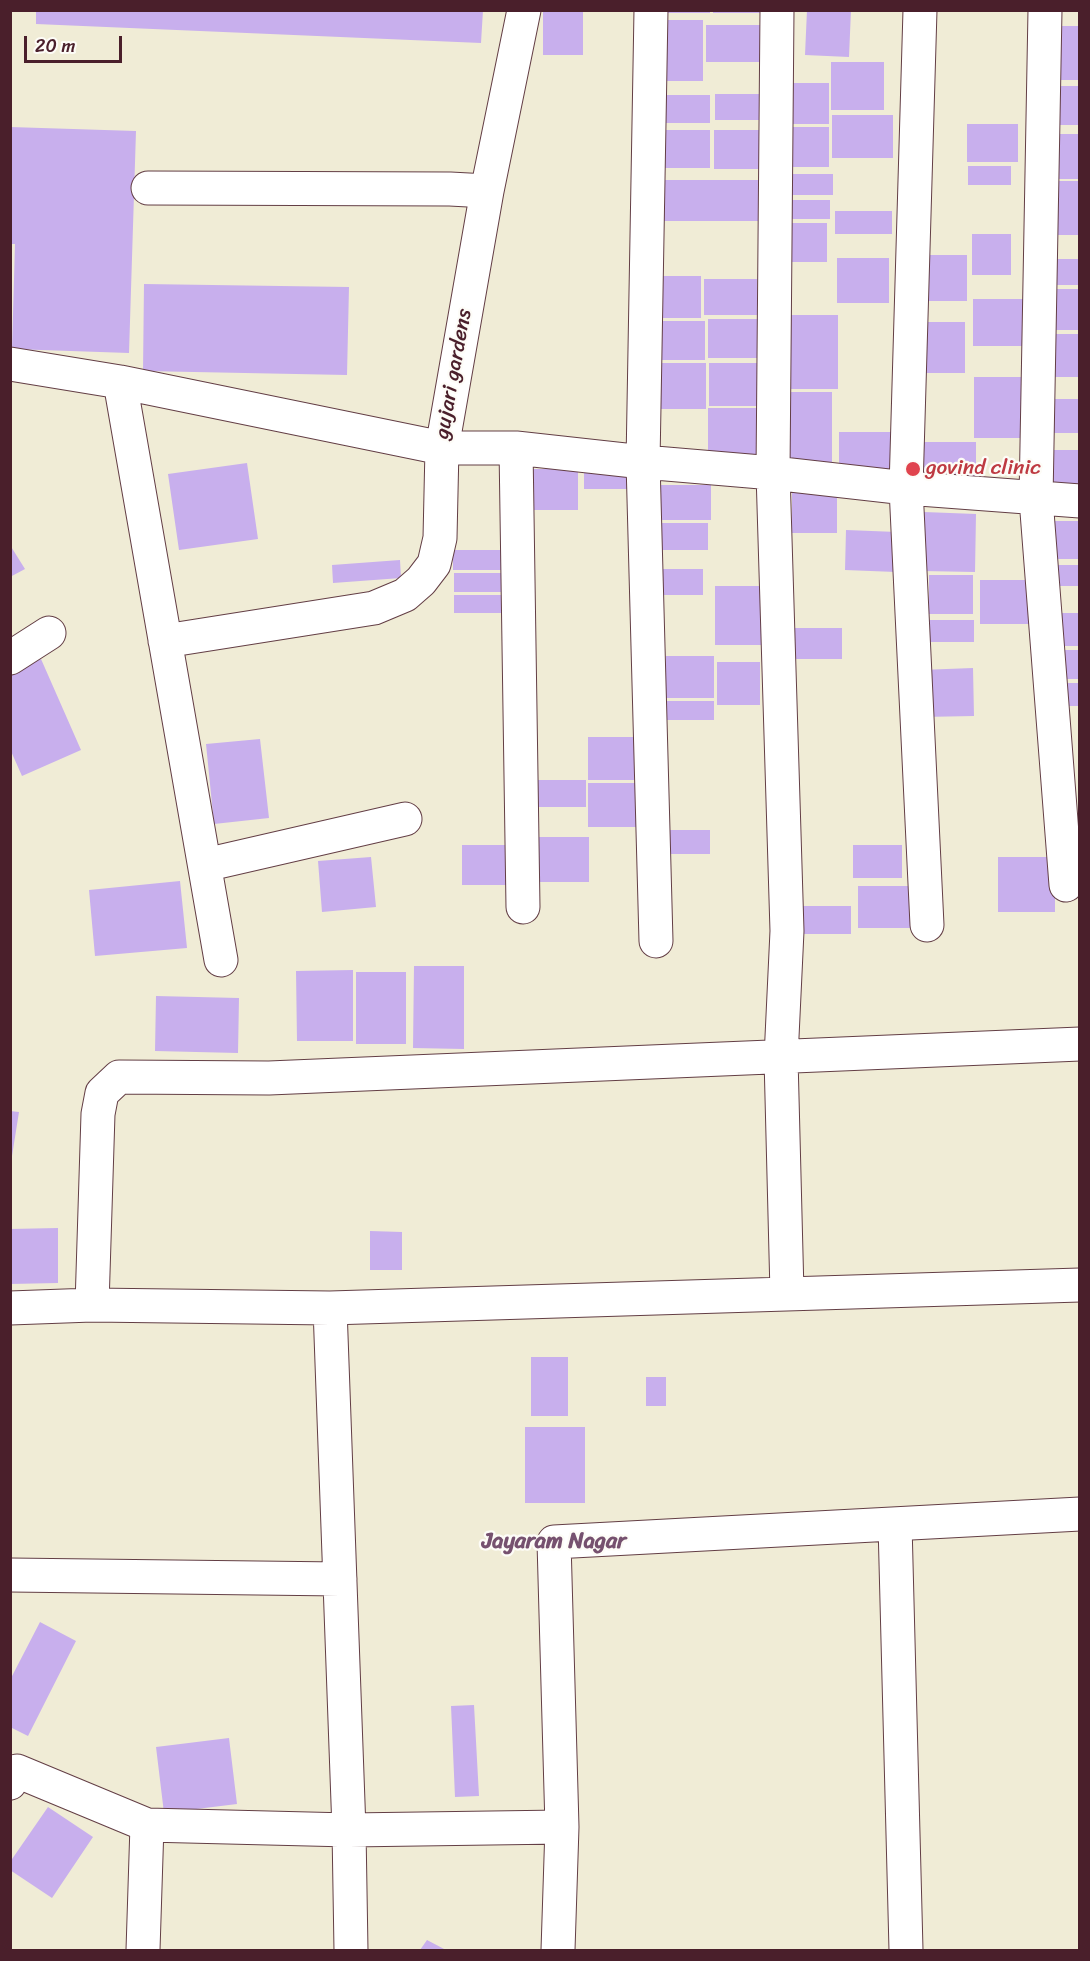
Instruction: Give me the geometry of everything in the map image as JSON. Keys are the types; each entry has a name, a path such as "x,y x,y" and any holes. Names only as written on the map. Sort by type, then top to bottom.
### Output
{"street":[{"name":"gujari gardens","path":"10,364 120,382 442,448 487,191 524,10"},
{"path":"651,10 644,462 656,941"},
{"path":"777,10 773,473 787,931 781,1058 787,1293"},
{"path":"920,10 906,488 927,925"},
{"path":"1045,10 1036,499 1066,885"},
{"path":"148,188 487,191"},
{"path":"120,382 221,960"},
{"path":"165,641 375,608 405,595 421,581 434,564 440,538 442,448 516,448 906,488 1080,501"},
{"path":"516,448 523,908"},
{"path":"10,658 49,633"},
{"path":"205,865 405,819"},
{"path":"92,1305 98,1114 102,1093 119,1077 269,1078 1080,1044"},
{"path":"10,1308 92,1305 330,1308 1080,1285"},
{"path":"330,1308 350,1830 351,1950"},
{"path":"558,1950 562,1827 554,1542 1080,1514"},
{"path":"895,1524 906,1950"},
{"path":"10,1575 340,1579"},
{"path":"13,1773 147,1826 350,1830 562,1827"},
{"path":"143,1950 147,1826"}],"building":[{"path":"36,10 483,10 481,43 36,24"},
{"path":"543,10 583,10 583,55 543,55"},
{"path":"666,10 710,10 710,13 666,13"},
{"path":"713,10 774,10 774,13 713,13"},
{"path":"807,10 851,10 849,57 805,55"},
{"path":"663,20 703,20 703,81 663,81"},
{"path":"706,25 770,25 770,62 706,62"},
{"path":"1047,26 1080,26 1080,80 1047,80"},
{"path":"831,62 884,62 884,110 831,110"},
{"path":"778,83 829,83 829,124 778,124"},
{"path":"1048,86 1080,86 1080,125 1048,125"},
{"path":"715,94 766,94 766,120 715,120"},
{"path":"660,95 710,95 710,123 660,123"},
{"path":"832,115 893,115 893,158 832,158"},
{"path":"967,124 1018,124 1018,162 967,162"},
{"path":"10,127 136,131 129,353 12,349 15,244 10,244"},
{"path":"778,127 829,127 829,167 778,167"},
{"path":"659,130 710,130 710,168 659,168"},
{"path":"714,130 763,130 763,169 714,169"},
{"path":"1045,134 1080,134 1080,179 1045,179"},
{"path":"968,166 1011,166 1011,185 968,185"},
{"path":"779,174 833,174 833,195 779,195"},
{"path":"662,180 760,180 760,221 662,221"},
{"path":"1045,181 1080,181 1080,235 1045,235"},
{"path":"778,200 830,200 830,219 778,219"},
{"path":"835,211 892,211 892,234 835,234"},
{"path":"785,223 827,223 827,262 785,262"},
{"path":"972,234 1011,234 1011,275 972,275"},
{"path":"919,255 967,255 967,301 919,301"},
{"path":"837,258 889,258 889,303 837,303"},
{"path":"1049,259 1080,259 1080,285 1049,285"},
{"path":"652,276 701,276 701,318 652,318"},
{"path":"704,279 757,279 757,315 704,315"},
{"path":"144,284 349,287 347,375 143,371"},
{"path":"1048,289 1080,289 1080,330 1048,330"},
{"path":"973,299 1024,299 1024,346 973,346"},
{"path":"784,315 838,315 838,389 784,389"},
{"path":"708,319 757,319 757,358 708,358"},
{"path":"654,321 705,321 705,360 654,360"},
{"path":"917,322 965,322 965,373 917,373"},
{"path":"1055,334 1080,334 1080,377 1055,377"},
{"path":"655,363 706,363 706,409 655,409"},
{"path":"709,363 760,363 760,406 709,406"},
{"path":"974,377 1029,377 1029,438 974,438"},
{"path":"783,392 832,392 832,465 783,465"},
{"path":"1051,399 1080,399 1080,433 1051,433"},
{"path":"708,408 763,408 763,458 708,458"},
{"path":"839,432 896,432 896,478 839,478"},
{"path":"918,442 976,442 976,483 918,483"},
{"path":"1053,450 1080,450 1080,484 1053,484"},
{"path":"247,463 258,539 179,550 168,474"},
{"path":"584,464 635,464 635,489 584,489"},
{"path":"527,469 578,469 578,510 527,510"},
{"path":"660,485 711,485 711,520 660,520"},
{"path":"792,489 837,489 837,533 792,533"},
{"path":"924,512 976,514 975,572 922,571"},
{"path":"1055,521 1079,521 1079,559 1055,559"},
{"path":"662,523 708,523 708,550 662,550"},
{"path":"846,530 897,532 896,572 845,570"},
{"path":"10,545 25,569 10,577"},
{"path":"453,550 504,550 504,570 453,570"},
{"path":"400,560 401,578 333,583 332,565"},
{"path":"1052,565 1080,565 1080,586 1052,586"},
{"path":"661,569 703,569 703,595 661,595"},
{"path":"454,573 504,573 504,592 454,592"},
{"path":"929,575 973,575 973,614 929,614"},
{"path":"980,580 1034,580 1034,624 980,624"},
{"path":"715,586 766,586 766,645 715,645"},
{"path":"454,595 505,595 505,613 454,613"},
{"path":"1050,613 1080,613 1080,646 1050,646"},
{"path":"926,620 974,620 974,642 926,642"},
{"path":"787,628 842,628 842,659 787,659"},
{"path":"1055,650 1080,650 1080,679 1055,679"},
{"path":"666,656 714,656 714,698 666,698"},
{"path":"41,659 81,750 22,776 10,749 10,672"},
{"path":"717,662 760,662 760,705 717,705"},
{"path":"973,668 974,716 922,717 920,670"},
{"path":"1056,683 1080,683 1080,706 1056,706"},
{"path":"667,701 714,701 714,720 667,720"},
{"path":"588,737 634,737 634,780 588,780"},
{"path":"260,739 269,818 214,824 206,744"},
{"path":"534,780 586,780 586,807 534,807"},
{"path":"588,783 647,783 647,827 588,827"},
{"path":"666,830 710,830 710,854 666,854"},
{"path":"533,837 589,837 589,882 533,882"},
{"path":"462,845 507,845 507,885 462,885"},
{"path":"853,845 902,845 902,878 853,878"},
{"path":"371,857 376,907 322,912 318,861"},
{"path":"998,857 1055,857 1055,912 998,912"},
{"path":"180,881 187,948 95,956 89,890"},
{"path":"858,886 910,886 910,928 858,928"},
{"path":"802,906 851,906 851,934 802,934"},
{"path":"414,966 464,966 464,1049 413,1048"},
{"path":"353,970 353,1041 297,1041 296,971"},
{"path":"356,972 406,972 406,1044 356,1044"},
{"path":"156,996 239,998 238,1053 155,1051"},
{"path":"10,1111 19,1112 12,1156 10,1156"},
{"path":"58,1228 58,1283 10,1284 10,1229"},
{"path":"370,1231 402,1232 402,1270 370,1270"},
{"path":"531,1357 568,1357 568,1416 531,1416"},
{"path":"646,1377 666,1377 666,1406 646,1406"},
{"path":"525,1427 585,1427 585,1503 525,1503"},
{"path":"40,1622 76,1641 28,1736 10,1727 10,1680"},
{"path":"474,1705 479,1796 455,1797 451,1706"},
{"path":"229,1738 237,1804 164,1813 156,1747"},
{"path":"48,1807 93,1837 52,1898 10,1870 10,1862"},
{"path":"427,1940 446,1950 420,1950"}],"place":[{"name":"govind clinic","path":"913,469"}],"district":[{"name":"Jayaram Nagar","path":"554,1542"}]}
